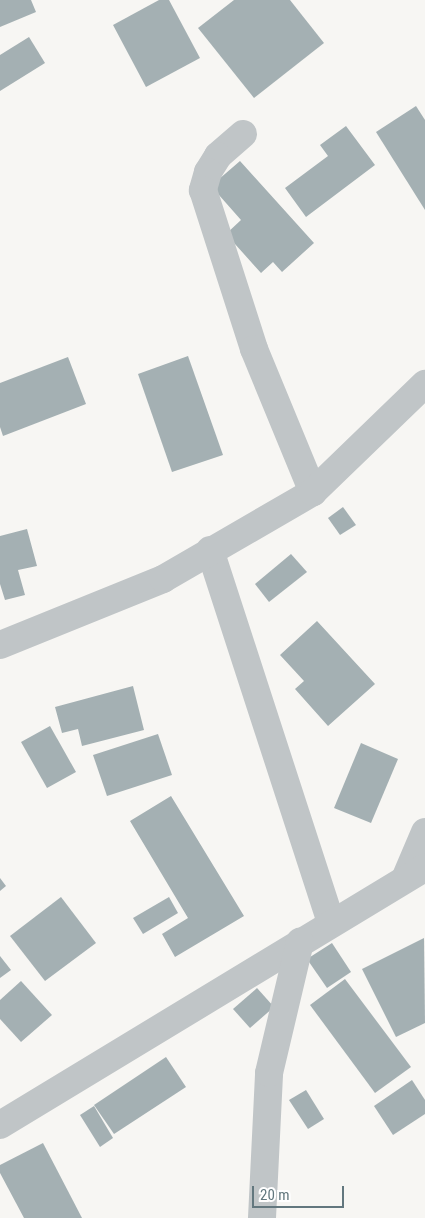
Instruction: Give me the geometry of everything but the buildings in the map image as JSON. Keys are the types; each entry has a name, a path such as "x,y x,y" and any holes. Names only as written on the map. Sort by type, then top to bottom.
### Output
{"street":[{"path":"244,134 218,156 208,172 203,190 254,349 314,492"},
{"path":"0,645 163,579 210,550 314,492 424,387"},
{"path":"210,550 331,923"},
{"path":"0,1125 331,923 415,874 425,832"},
{"path":"262,1218 269,1073 300,942"}]}
